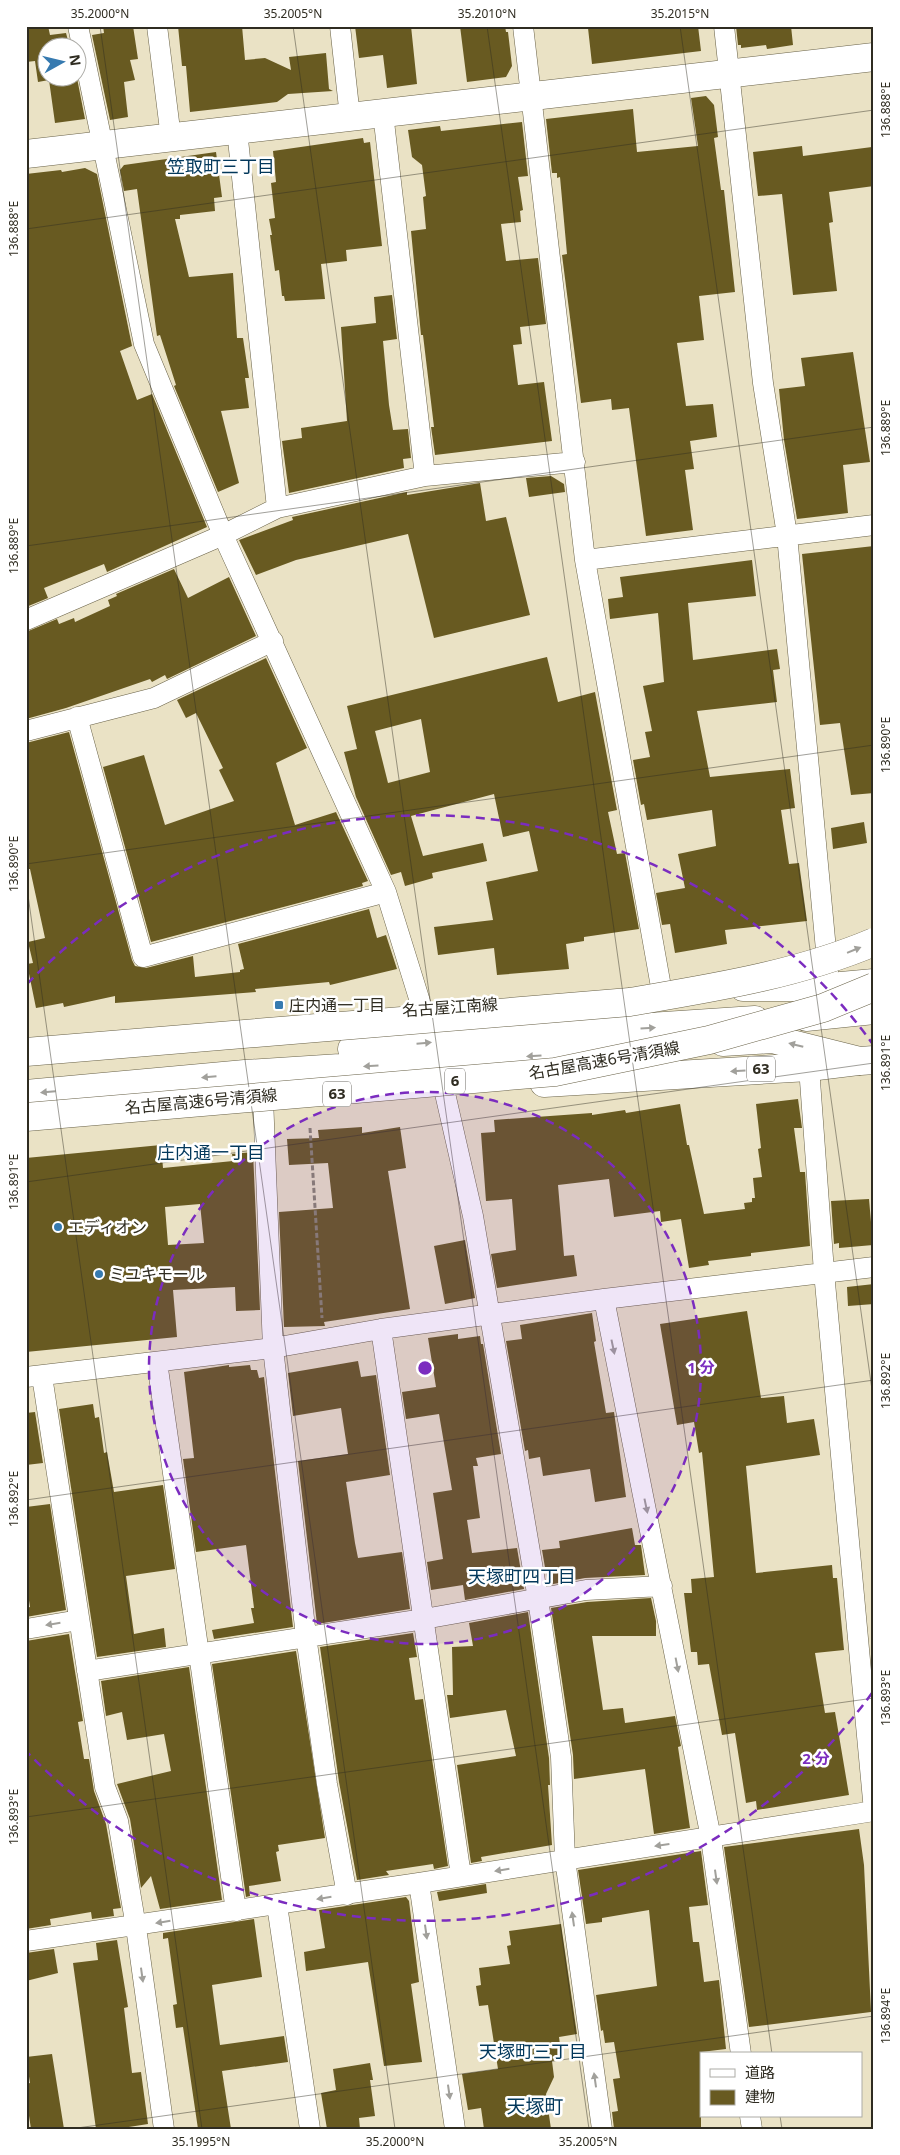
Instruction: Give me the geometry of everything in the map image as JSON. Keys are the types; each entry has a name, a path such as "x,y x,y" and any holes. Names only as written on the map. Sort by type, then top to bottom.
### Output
{"main road":[{"path":"26,154 874,57"},
{"path":"26,1052 630,1002 806,967 874,942"},
{"name":"名古屋江南線","path":"26,1042 422,1008 548,1000 661,987 830,987 874,983"},
{"name":"名古屋高速6号清須線","path":"26,1116 555,1072 709,1040 823,1008 874,987"},
{"path":"26,1094 599,1041 874,1010"},
{"path":"26,1076 229,1056 599,1041 772,1039 860,1061 874,1060"},
{"name":"63","path":"26,1116 263,1098 444,1089 809,1066 874,1060"}],"street":[{"path":"78,26 101,146 144,344 223,535 386,892 422,1008"},
{"path":"157,26 171,138"},
{"path":"340,26 350,117"},
{"path":"523,26 585,560 661,987"},
{"path":"724,26 763,384 787,535 830,987"},
{"path":"383,113 425,476"},
{"path":"237,130 277,508"},
{"path":"26,620 223,535 277,508 425,476 575,462"},
{"path":"585,560 874,525"},
{"path":"26,731 154,698 273,641"},
{"path":"77,717 143,957 386,892"},
{"path":"26,1941 136,1927 874,1811 824,1272 809,1066"},
{"path":"444,1089 473,1216 538,1600 561,1757 565,1859 602,2129"},
{"path":"263,1098 273,1348 306,1636 327,1784 347,1894"},
{"path":"164,2129 136,1927 118,1821 105,1787 79,1620 34,1376 273,1348 381,1329 604,1299 874,1267"},
{"path":"604,1299 711,1838 742,2052"},
{"path":"381,1329 461,1876"},
{"path":"157,1362 236,1911"},
{"path":"87,1671 424,1619 586,1590 662,1586"},
{"path":"26,1629 79,1620"},
{"path":"419,1883 454,2129"},
{"path":"277,1905 310,2129"}],"path":[{"path":"310,1128 322,1320"}],"building":[{"path":"26,26 48,26 50,35 66,33 67,38 38,38 38,82 35,61 26,62"},
{"path":"103,26 133,26 138,59 130,60 135,80 124,82 128,117 110,120 92,35 104,33"},
{"path":"178,26 242,26 245,60 265,58 291,70 289,57 326,53 329,89 333,91 288,94 277,102 190,112 186,66 182,66"},
{"path":"355,26 411,26 417,84 387,88 383,55 359,58"},
{"path":"460,26 505,26 506,32 508,32 512,66 506,77 467,82"},
{"path":"604,26 698,26 701,51 592,64 588,28"},
{"path":"736,26 791,26 793,45 767,49 766,45 741,48 741,45 738,45"},
{"path":"50,88 79,88 85,119 55,123"},
{"path":"706,96 714,105 718,137 714,138 721,190 724,190 735,292 699,296 704,340 677,343 686,406 713,404 717,437 690,441 694,469 685,470 693,530 646,536 629,408 612,410 611,399 581,403 562,255 567,254 560,177 557,178 557,173 552,173 546,119 633,109 637,152 698,146 691,98"},
{"path":"522,122 528,176 518,177 523,210 520,211 521,222 501,224 506,261 538,258 546,324 520,327 522,344 513,345 518,385 544,382 552,441 435,455 431,427 434,427 423,335 421,335 411,231 426,229 423,197 426,196 422,165 412,157 408,130 440,126 441,131"},
{"path":"363,138 364,143 370,142 382,246 346,250 347,261 321,264 325,299 285,301 284,296 282,296 279,270 275,271 270,235 272,235 269,219 275,218 271,183 276,182 273,151"},
{"path":"802,146 803,156 872,147 874,186 829,192 833,222 829,223 837,291 793,295 782,194 758,196 753,152"},
{"path":"216,152 222,197 214,198 215,211 180,215 180,219 175,219 189,277 233,273 237,338 243,338 249,378 245,378 249,408 221,411 239,483 218,492 174,386 176,385 160,335 157,336 137,189 124,191 120,170 124,165"},
{"path":"85,168 97,174 132,346 120,351 137,400 152,394 207,527 107,572 104,564 44,588 48,598 26,607 26,174 61,170 62,172"},
{"path":"392,295 397,339 383,341 389,405 393,430 408,429 411,458 403,459 404,468 289,493 282,441 302,438 301,428 347,421 341,327 376,323 374,297"},
{"path":"853,352 870,462 843,465 848,513 797,519 784,440 779,389 805,386 801,358"},
{"path":"551,476 564,484 565,492 529,497 526,478"},
{"path":"480,483 486,521 506,517 530,615 434,638 408,534 296,560 256,575 239,540 293,520 292,517 407,492 407,495"},
{"path":"874,546 874,793 851,795 840,723 820,725 802,554"},
{"path":"752,560 756,596 688,603 693,660 777,649 780,669 773,670 777,702 697,711 710,777 790,769 795,808 781,810 789,864 799,863 807,921 725,930 727,944 675,953 670,924 662,925 656,893 685,888 678,854 716,846 712,810 647,820 644,804 641,805 633,760 650,757 645,732 652,731 643,686 664,682 658,613 610,619 608,599 623,597 620,577"},
{"path":"174,569 188,598 229,577 256,636 167,679 165,675 152,682 150,679 66,708 26,719 26,632 57,619 59,624 74,618 75,622 110,606 108,600 117,596 116,594"},
{"path":"547,657 558,702 595,692 617,810 608,812 617,854 625,853 639,929 584,937 584,941 566,944 569,969 497,975 494,948 438,955 434,927 493,920 486,882 538,871 529,831 503,837 494,794 411,816 423,856 483,843 487,861 432,873 433,878 405,886 401,872 391,875 356,797 344,752 357,749 347,706","holes":["421,719 430,772 388,783 375,731"]},
{"path":"266,658 307,748 276,763 295,825 336,812 368,881 362,883 363,886 151,942 103,767 144,755 165,825 234,801 219,770 223,768 196,713 186,718 177,700"},
{"path":"69,732 135,966 146,968 193,956 195,977 240,972 240,970 244,969 238,944 369,909 377,938 386,935 397,969 330,985 329,982 255,989 256,992 115,1003 115,996 64,1007 63,1003 36,1008 27,964 33,963 28,942 45,938 30,869 26,869 26,743"},
{"path":"864,822 867,843 833,849 831,828"},
{"path":"798,1099 802,1128 794,1128 800,1172 805,1172 810,1246 751,1253 751,1256 708,1261 709,1265 689,1268 681,1219 661,1222 660,1211 614,1217 609,1179 558,1185 564,1256 574,1255 577,1276 497,1288 491,1254 516,1250 512,1199 486,1201 481,1133 495,1132 494,1120 592,1113 592,1115 625,1110 626,1113 680,1104 687,1145 689,1145 704,1214 745,1209 744,1203 752,1202 752,1198 755,1198 753,1178 762,1177 758,1149 761,1148 756,1104"},
{"path":"362,1127 362,1133 400,1127 406,1168 388,1171 410,1309 324,1322 325,1326 284,1327 279,1212 333,1208 328,1163 289,1165 287,1139 319,1138 318,1130"},
{"name":"ミユキモール","path":"161,1145 163,1168 233,1161 232,1154 253,1152 260,1310 236,1311 235,1287 173,1290 177,1337 26,1352 26,1158","holes":["200,1204 204,1243 168,1245 165,1207"]},
{"path":"869,1199 873,1245 839,1248 839,1243 834,1244 831,1201"},
{"path":"465,1240 475,1298 445,1304 434,1246"},
{"path":"874,1284 874,1304 848,1306 847,1287"},
{"path":"747,1311 761,1398 784,1396 787,1423 814,1419 820,1455 746,1466 756,1573 832,1565 833,1578 837,1578 844,1650 815,1653 825,1713 835,1712 849,1795 757,1810 756,1801 746,1803 735,1733 722,1735 709,1664 698,1665 697,1652 691,1652 684,1593 692,1593 691,1579 714,1577 702,1452 699,1453 694,1422 677,1425 660,1324"},
{"path":"592,1313 596,1341 594,1342 606,1413 614,1412 626,1497 595,1502 590,1469 543,1476 540,1457 529,1459 528,1450 525,1451 506,1341 522,1339 520,1325"},
{"path":"458,1334 458,1339 480,1336 481,1344 483,1344 501,1454 476,1458 478,1466 473,1466 480,1518 467,1520 472,1553 517,1548 524,1589 465,1600 463,1585 431,1590 427,1562 443,1559 433,1493 452,1490 439,1414 406,1419 402,1392 436,1387 428,1338"},
{"path":"358,1361 361,1377 376,1375 390,1475 346,1482 358,1558 402,1552 410,1609 317,1624 298,1461 348,1454 341,1408 293,1416 288,1373"},
{"path":"229,1365 229,1367 250,1365 251,1370 257,1370 259,1378 264,1377 293,1627 214,1639 212,1630 254,1623 251,1608 254,1608 246,1545 196,1552 183,1459 194,1458 184,1372"},
{"path":"93,1404 95,1418 99,1417 104,1453 107,1452 114,1492 163,1485 175,1569 126,1576 134,1634 164,1628 166,1647 97,1657 59,1409"},
{"path":"35,1412 43,1463 26,1465 26,1413"},
{"path":"50,1504 66,1610 26,1617 26,1608 30,1607 26,1581 26,1507"},
{"path":"632,1528 635,1545 641,1545 645,1575 585,1578 548,1585 542,1550 560,1548 559,1541"},
{"path":"651,1598 656,1621 656,1636 592,1636 603,1710 623,1708 625,1723 675,1716 681,1746 678,1747 690,1828 654,1834 645,1769 574,1779 573,1755 551,1608 587,1602"},
{"path":"528,1612 549,1758 550,1785 548,1785 552,1845 481,1857 482,1861 471,1863 457,1765 516,1756 506,1710 450,1718 447,1695 453,1695 452,1647 473,1646 469,1623"},
{"path":"413,1633 417,1657 409,1658 415,1700 423,1699 448,1866 434,1869 433,1864 386,1871 389,1875 357,1880 339,1782 320,1647"},
{"path":"69,1634 83,1721 78,1722 84,1759 89,1759 94,1791 106,1824 121,1908 113,1909 114,1916 92,1919 91,1912 50,1919 51,1925 26,1929 26,1641"},
{"path":"296,1651 325,1838 278,1845 279,1851 276,1852 281,1881 249,1886 250,1896 246,1897 212,1664"},
{"path":"189,1667 222,1900 160,1909 151,1876 141,1888 130,1819 117,1784 171,1771 164,1734 127,1740 122,1712 106,1716 101,1681"},
{"path":"859,1829 864,1865 871,2012 749,2027 724,1847"},
{"path":"701,1851 708,1905 689,1907 693,1942 699,1942 704,1982 719,1980 726,2049 700,2052 701,2129 614,2129 612,2112 618,2111 613,2079 620,2078 614,2042 605,2043 603,2030 601,2031 596,1995 657,1986 649,1910 602,1918 602,1922 586,1924 578,1870"},
{"path":"486,1884 487,1893 439,1901 437,1892"},
{"path":"406,1897 409,1901 419,1982 411,1984 422,2062 384,2066 368,1962 306,1971 304,1952 325,1948 319,1910"},
{"path":"254,1919 262,1977 212,1985 220,2045 284,2036 288,2062 222,2071 231,2129 198,2129 183,2027 176,2028 173,2005 177,2004 168,1938 163,1939 163,1933"},
{"path":"561,1924 577,2034 559,2037 562,2059 552,2061 554,2077 546,2094 551,2129 484,2129 481,2108 468,2110 462,2074 498,2069 488,2005 479,2006 476,1986 481,1985 479,1968 510,1964 507,1946 511,1945 509,1931"},
{"path":"117,1940 128,2007 124,2008 132,2073 141,2072 148,2124 116,2129 96,2129 73,1963 98,1960 96,1943"},
{"path":"54,1949 58,1973 26,1981 26,1953"},
{"path":"52,2054 64,2129 31,2129 26,2096 26,2084 30,2083 26,2057"},
{"path":"370,2063 373,2080 370,2080 375,2116 359,2118 360,2129 327,2129 321,2093 336,2090 333,2069"}],"place":[{"name":"庄内通一丁目","path":"279,1005"},
{"name":"エディオン","path":"58,1227"},
{"name":"ミユキモール","path":"99,1274"}],"district":[{"name":"笠取町三丁目","path":"221,167"},
{"name":"庄内通一丁目","path":"211,1153"},
{"name":"天塚町四丁目","path":"522,1577"},
{"name":"天塚町三丁目","path":"533,2052"},
{"name":"天塚町","path":"535,2106"}]}
